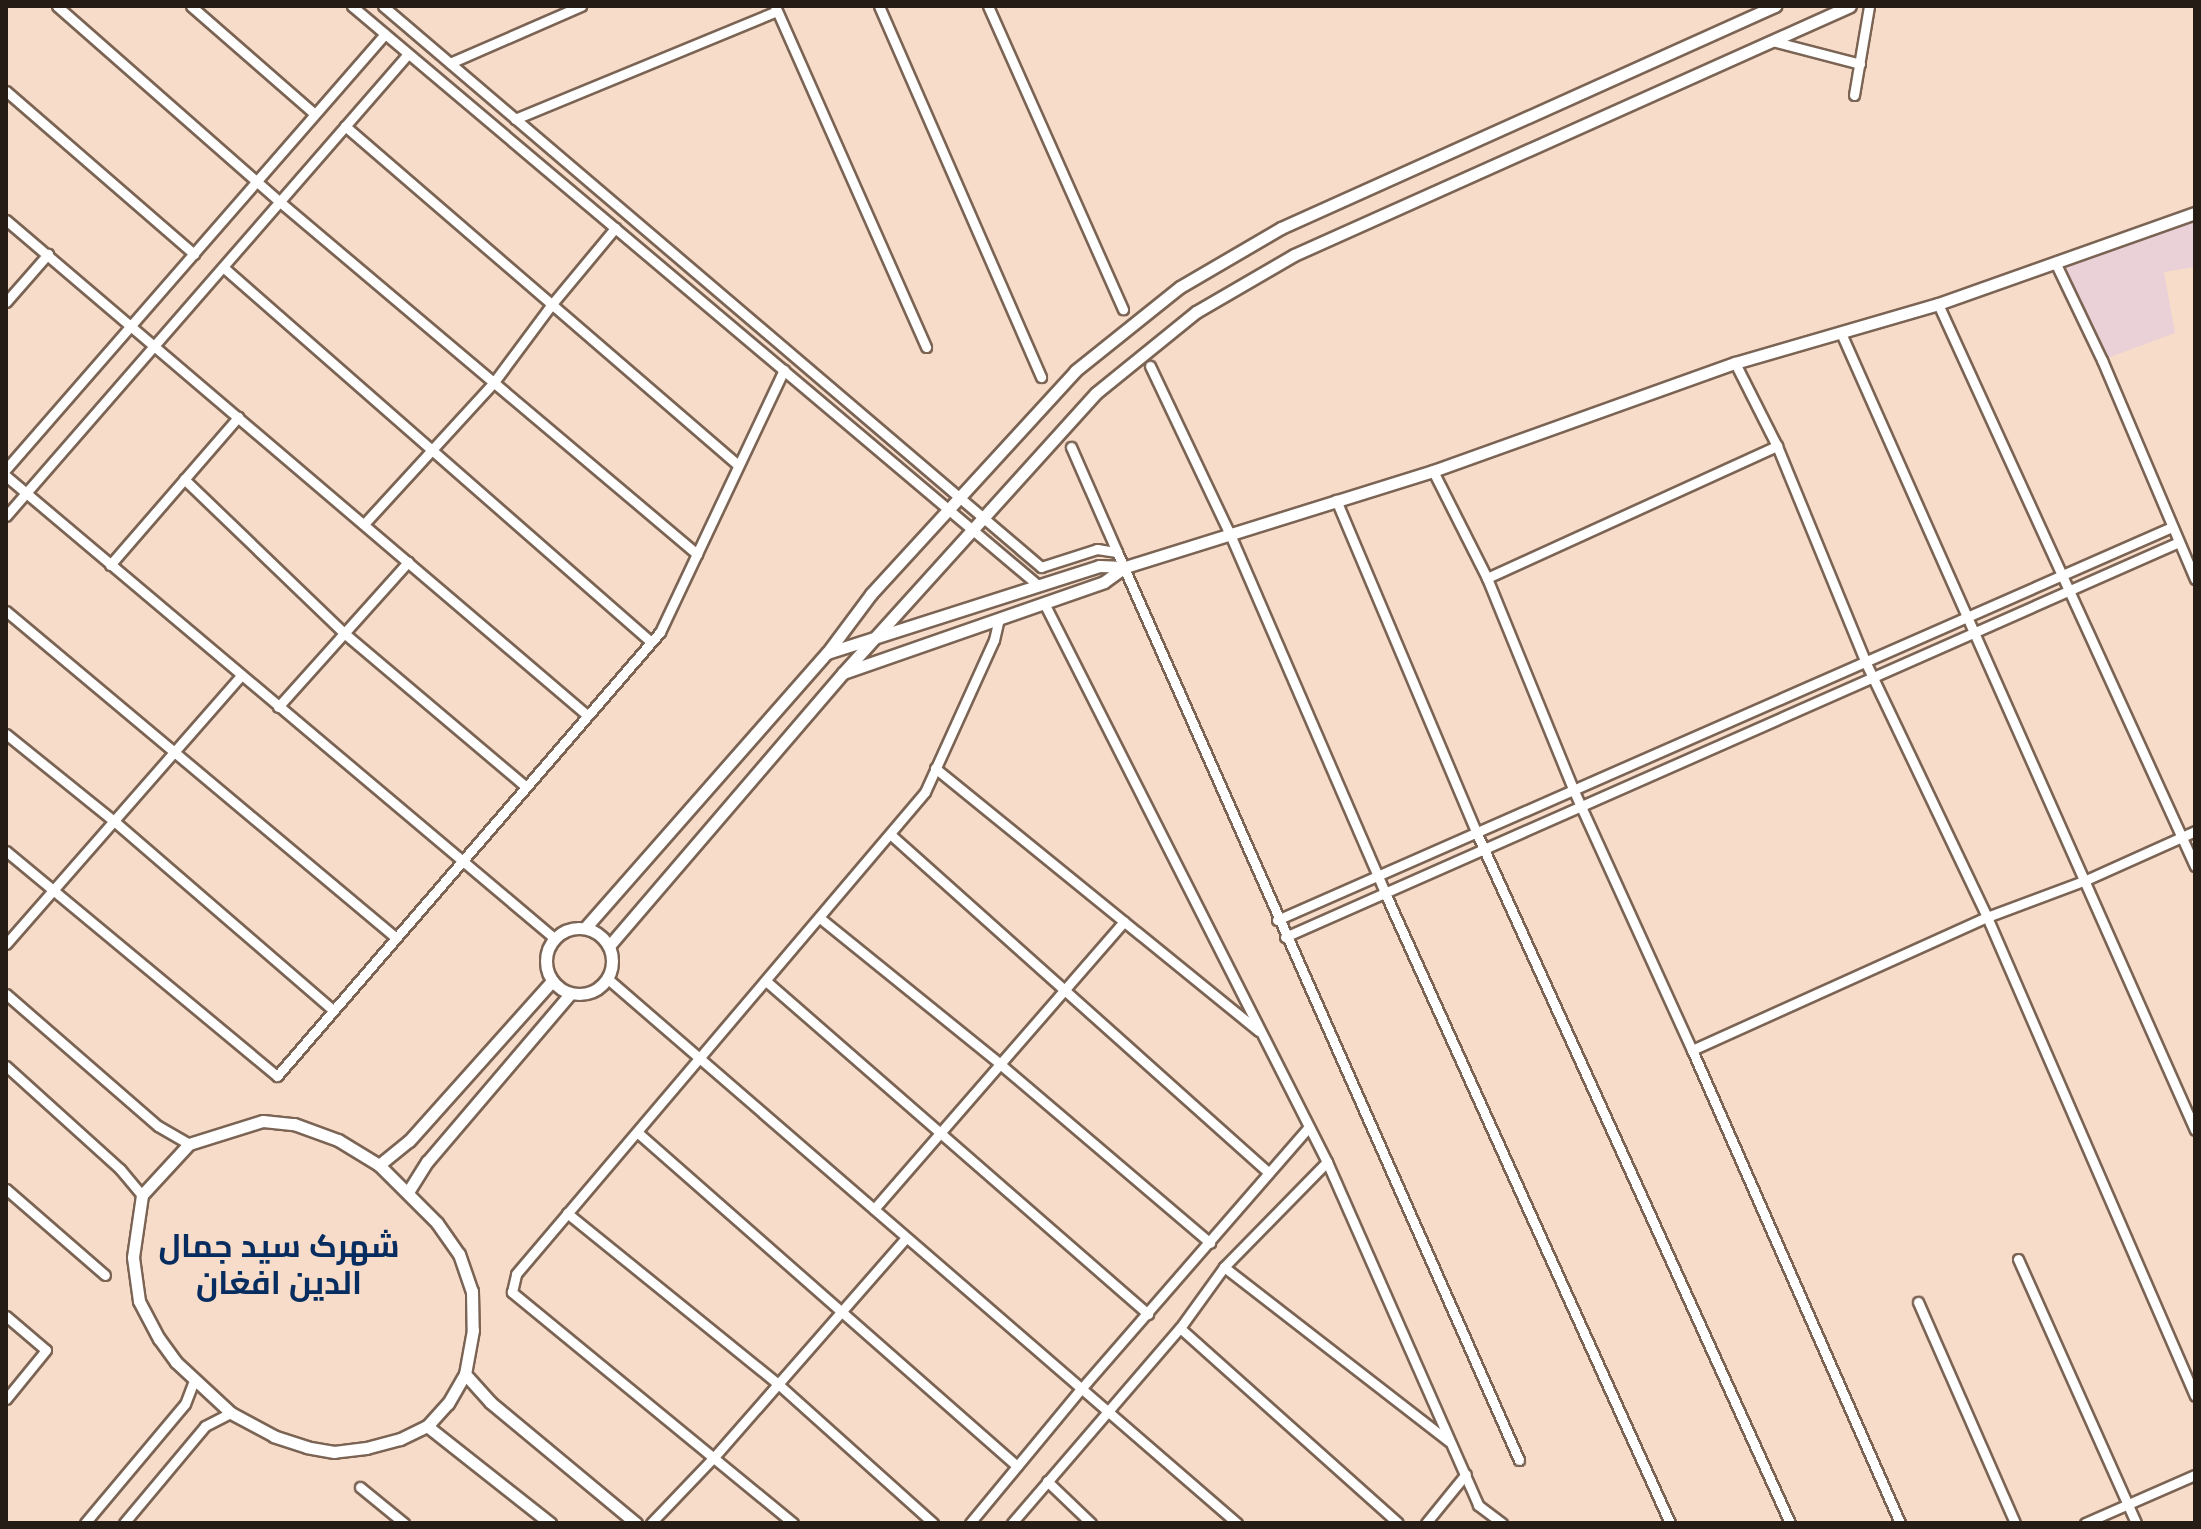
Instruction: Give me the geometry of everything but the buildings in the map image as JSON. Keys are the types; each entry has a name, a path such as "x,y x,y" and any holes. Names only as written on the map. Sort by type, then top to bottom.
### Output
{"street":[{"path":"57,6 259,179 280,202 697,554"},
{"path":"191,6 315,114"},
{"path":"352,6 1039,586"},
{"path":"383,6 1041,567 1097,549 1117,552"},
{"path":"450,63 581,6"},
{"path":"879,6 1041,377"},
{"path":"988,6 1123,309"},
{"path":"585,928 827,653 871,594 1075,371 1180,287 1281,228 1775,6"},
{"path":"609,946 872,639 1096,393 1209,305 1294,255 1850,6"},
{"path":"1854,95 1869,6"},
{"path":"515,119 776,8 926,347"},
{"path":"6,469 385,34"},
{"path":"1772,41 1860,64"},
{"path":"6,516 408,54"},
{"path":"6,91 194,254"},
{"path":"345,126 738,465"},
{"path":"843,673 1104,582 1125,567 1229,532 1433,471 1735,363 1938,304 2129,239 2195,213"},
{"path":"6,220 587,715"},
{"path":"364,524 494,382 552,304 615,228"},
{"path":"6,302 48,254"},
{"path":"2055,262 2102,360 2195,579"},
{"path":"223,267 651,642"},
{"path":"1938,304 2067,592 2195,866"},
{"path":"1841,333 2195,1130"},
{"path":"1735,363 1777,446 1865,661 1987,917 2195,1396"},
{"path":"1150,366 1229,532 1385,893 1670,1523"},
{"path":"6,851 277,1076 460,860 660,632 784,370"},
{"path":"110,565 238,417"},
{"path":"1487,578 1777,446"},
{"path":"1071,447 1277,920 1519,1460"},
{"path":"1433,471 1487,578 1573,789 1692,1050 1900,1523"},
{"path":"6,476 554,938"},
{"path":"184,479 344,633 525,786"},
{"path":"1336,500 1477,834 1790,1523"},
{"path":"1277,920 2172,527"},
{"path":"1285,937 2179,542"},
{"path":"278,707 408,562"},
{"path":"827,653 1099,566 1125,567"},
{"path":"1044,603 1327,1162 1478,1505 1502,1523"},
{"path":"6,611 395,937"},
{"path":"793,1523 512,1292 516,1274 925,792 989,652 999,619"},
{"path":"6,944 241,676"},
{"path":"6,734 114,821 333,1010"},
{"path":"935,768 1261,1033"},
{"path":"1692,1050 1987,917 2086,880 2195,831"},
{"path":"890,834 1269,1173"},
{"path":"820,918 1000,1064 1210,1243"},
{"path":"874,1209 1124,921"},
{"path":"574,928 585,928 595,931 609,946 612,958 608,979 591,992 570,994 552,981 545,959 554,938 574,928"},
{"path":"608,979 1237,1523"},
{"path":"379,1165 409,1141 552,981"},
{"path":"766,981 938,1135 1148,1314"},
{"path":"6,994 158,1126 189,1144"},
{"path":"408,1192 427,1162 570,994"},
{"path":"6,1066 120,1169 142,1195"},
{"path":"263,1121 294,1124 338,1140 379,1165 408,1192 459,1254 472,1291 473,1330 465,1374 448,1403 427,1426 400,1439 334,1452 274,1436 231,1413 194,1381 159,1339 139,1301 133,1257 142,1195 189,1144 263,1121"},
{"path":"970,1523 1081,1389 1309,1127"},
{"path":"637,1132 1017,1466"},
{"path":"1012,1523 1180,1328 1224,1267 1327,1162"},
{"path":"6,1189 105,1275"},
{"path":"567,1213 777,1383 933,1523"},
{"path":"651,1523 715,1456 906,1238"},
{"path":"2018,1259 2136,1523"},
{"path":"1224,1267 1452,1444"},
{"path":"1918,1302 2015,1523"},
{"path":"6,1316 46,1350 6,1399"},
{"path":"1180,1328 1398,1523"},
{"path":"465,1374 490,1402 636,1523"},
{"path":"85,1523 185,1404 194,1381"},
{"path":"124,1523 205,1426 231,1413"},
{"path":"427,1426 550,1523"},
{"path":"1426,1523 1466,1474"},
{"path":"2085,1523 2195,1475"},
{"path":"1047,1481 1091,1523"},
{"path":"360,1487 404,1523"}],"shaded area":[{"path":"2195,213 2195,267 2164,272 2175,333 2102,360 2055,262"}],"district":[{"name":"شهرک سید جمال الدین افغان","path":"279,1264"}]}
